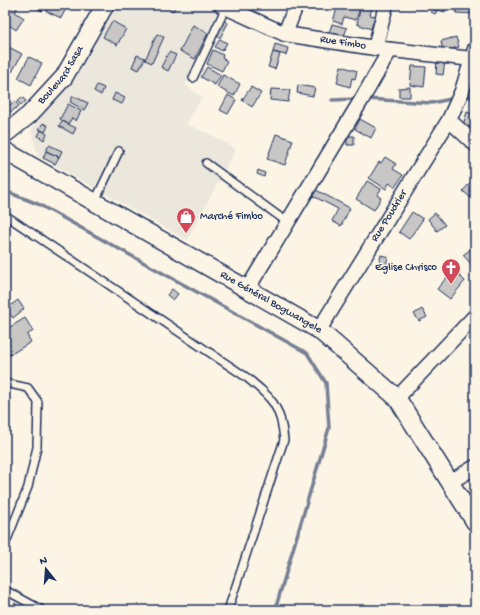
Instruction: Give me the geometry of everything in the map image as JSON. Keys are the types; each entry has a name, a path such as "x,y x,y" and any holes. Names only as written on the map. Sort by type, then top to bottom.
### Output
{"street":[{"name":"Boulevard Sasa","path":"5,134 29,116 64,77 105,5"},
{"path":"285,34 296,5"},
{"path":"375,48 386,5"},
{"name":"Rue Fimbo","path":"223,6 285,34 390,50 473,54"},
{"path":"248,288 390,50"},
{"name":"Rue Poudrier","path":"319,330 449,120 473,54"},
{"path":"449,120 475,144"},
{"name":"Rue Général Bogwangele","path":"7,157 95,201 319,330 397,398 475,522"},
{"path":"397,398 475,316"},
{"path":"450,482 475,467"}],"lane":[{"path":"193,78 223,6"},
{"path":"95,201 119,151"},
{"path":"206,163 288,222"},
{"path":"5,215 246,377 268,395 282,419 284,440 228,610"},
{"path":"5,383 28,388 38,402 39,415 37,447 28,487 5,545"},
{"path":"5,590 42,610"}],"shaded area":[{"path":"110,5 203,5 219,13 185,85 202,97 186,124 214,136 236,149 187,240 38,156 31,130 73,72"}],"building":[{"path":"5,5 15,5 18,7 15,12 24,18 16,30 8,24 5,28"},
{"path":"31,5 46,5 42,11"},
{"path":"49,5 55,7 56,5 68,5 61,18 46,11"},
{"path":"163,5 176,5 173,11"},
{"path":"338,5 361,5 356,20 344,17 342,24 333,21"},
{"path":"361,5 372,8 370,15 375,16 371,29 357,24"},
{"path":"431,5 446,5 445,12 430,8"},
{"path":"457,5 475,5 475,14 456,13"},
{"path":"432,9 437,11 435,14 431,12"},
{"path":"222,19 228,23 220,38 213,34"},
{"path":"112,21 126,29 117,45 103,37"},
{"path":"332,24 347,28 344,36 340,35 338,39 328,36"},
{"path":"193,25 208,33 195,59 180,51"},
{"path":"157,34 164,37 152,63 145,60"},
{"path":"456,37 459,47 443,51 441,41"},
{"path":"220,39 227,43 222,51 215,47"},
{"path":"275,44 288,48 286,55 273,52"},
{"path":"5,45 22,54 12,72 5,68"},
{"path":"213,50 223,55 222,58 227,61 222,71 207,64"},
{"path":"169,52 176,55 168,71 161,67"},
{"path":"273,52 280,54 275,69 268,67"},
{"path":"137,55 145,58 139,70 132,67"},
{"path":"29,57 42,63 31,85 18,78"},
{"path":"437,60 445,61 443,75 436,74"},
{"path":"341,66 357,71 355,79 352,78 350,87 337,83"},
{"path":"412,66 426,67 424,87 410,85"},
{"path":"207,67 221,75 215,85 201,77"},
{"path":"223,75 240,84 234,96 217,87"},
{"path":"97,85 104,88 101,95 94,91"},
{"path":"298,85 315,88 313,96 297,93"},
{"path":"251,87 261,93 252,107 242,100"},
{"path":"410,87 410,97 399,97 399,88"},
{"path":"271,89 290,90 288,102 270,100"},
{"path":"115,93 125,98 122,104 112,100"},
{"path":"228,95 236,100 228,114 220,110"},
{"path":"73,96 88,103 84,110 70,102"},
{"path":"22,97 26,101 21,105 17,101"},
{"path":"15,101 19,106 11,112 7,107"},
{"path":"68,104 81,111 76,121 72,118 68,124 60,119"},
{"path":"467,112 475,115 475,128 463,125"},
{"path":"360,119 376,128 371,138 355,129"},
{"path":"62,121 76,128 73,134 59,126"},
{"path":"43,123 48,126 45,132 39,129"},
{"path":"41,130 47,134 44,140 38,136"},
{"path":"276,134 293,140 285,165 267,159"},
{"path":"347,136 354,136 354,145 347,145"},
{"path":"49,145 62,151 59,157 46,151"},
{"path":"46,151 59,157 55,164 43,158"},
{"path":"385,157 396,164 393,169 403,175 395,187 389,183 386,189 369,178 379,162 381,163"},
{"path":"258,170 265,173 264,177 257,174"},
{"path":"475,177 475,195 472,199 463,191"},
{"path":"367,181 381,189 377,195 381,198 374,210 356,199"},
{"path":"316,190 350,208 341,226 332,221 338,209 313,196"},
{"path":"412,212 423,219 409,239 399,232"},
{"path":"435,213 445,225 437,231 428,219"},
{"path":"471,249 475,254 474,267 463,255"},
{"path":"381,255 388,257 386,266 379,264"},
{"name":"Eglise Chrisco","path":"453,270 465,281 450,299 437,289"},
{"path":"172,289 178,294 173,300 167,295"},
{"path":"18,300 24,309 13,318 6,309"},
{"path":"422,309 427,317 419,321 414,314"},
{"path":"25,318 33,331 27,335 31,342 8,356 5,351 5,330"},
{"path":"15,603 21,609 12,610 10,608"}],"waterway":[{"path":"463,97 469,96 475,100"},
{"path":"366,99 432,103 455,98"},
{"path":"332,100 357,99"},
{"path":"5,191 38,204 307,353 326,383 329,428 275,610"}],"place":[{"name":"Marché Fimbo","path":"186,234"},
{"name":"Eglise Chrisco","path":"451,285"}]}
